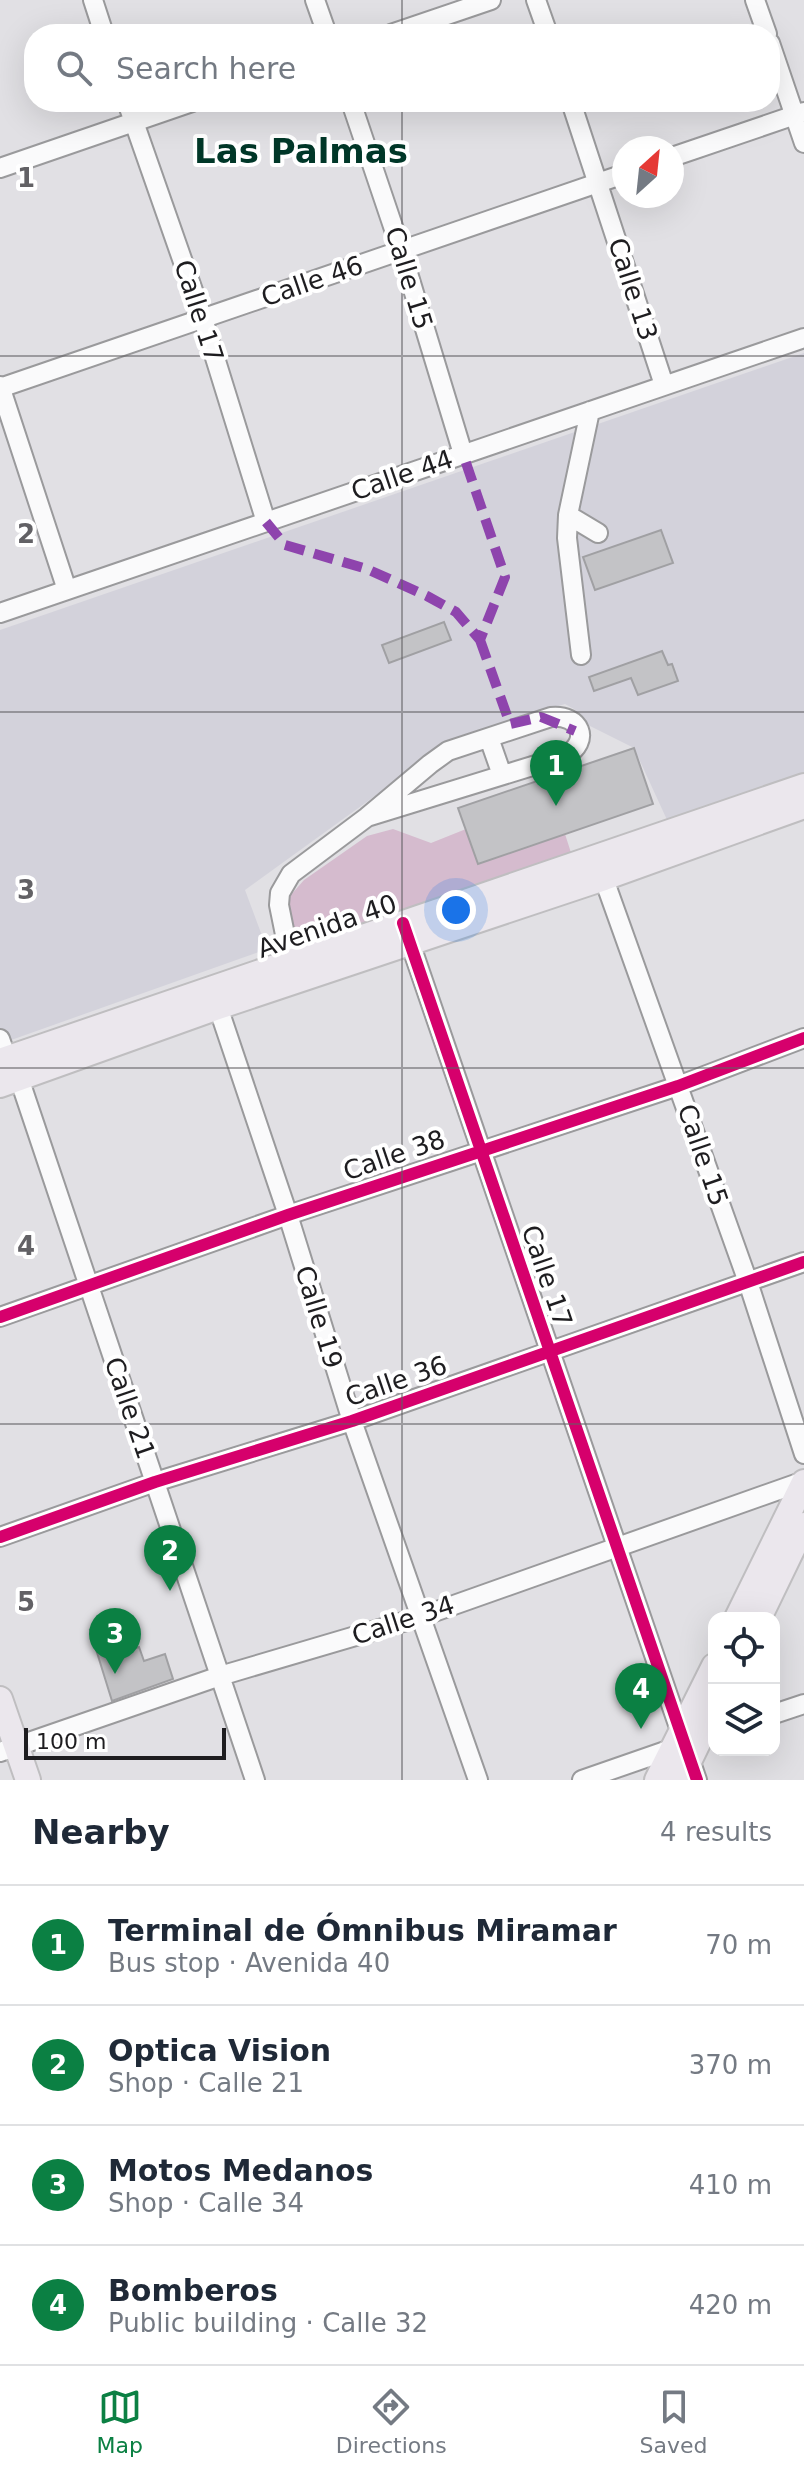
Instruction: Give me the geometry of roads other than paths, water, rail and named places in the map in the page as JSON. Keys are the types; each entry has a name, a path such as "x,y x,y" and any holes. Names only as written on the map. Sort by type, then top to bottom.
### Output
{"main road":[{"name":"Avenida 40","path":"5,1065 804,803"},
{"path":"740,1612 804,1482"},
{"path":"762,1612 804,1525"},
{"path":"690,1752 709,1684"},
{"path":"0,1699 8,1749 28,1780"},
{"path":"657,1780 690,1752 708,1720"}],"street":[{"path":"93,0 101,24"},
{"path":"315,0 323,24"},
{"path":"420,24 491,0"},
{"path":"536,0 544,24"},
{"path":"755,0 763,24"},
{"path":"780,67 800,114 804,143"},
{"name":"Calle 17","path":"130,112 203,319 266,522"},
{"path":"0,168 163,112"},
{"name":"Calle 15","path":"354,112 401,250 463,454"},
{"name":"Calle 13","path":"574,112 664,385"},
{"path":"684,153 800,114"},
{"name":"Calle 46","path":"0,388 612,178"},
{"name":"Calle 44","path":"0,613 804,338"},
{"path":"0,388 67,590"},
{"path":"581,655 567,538 568,515 590,411"},
{"path":"568,515 598,533"},
{"path":"292,971 279,905 285,882 299,867 448,751 556,716 575,723 580,730 581,737 573,752 565,756 367,817"},
{"path":"489,738 502,775"},
{"name":"Calle 15","path":"600,868 748,1282 804,1454"},
{"name":"Calle 17","path":"406,932 690,1752"},
{"name":"Calle 19","path":"215,998 288,1215 352,1421 478,1780"},
{"name":"Calle 38","path":"0,1317 481,1149 678,1086 804,1038"},
{"name":"Calle 21","path":"5,1065 89,1287 255,1780"},
{"name":"Calle 36","path":"0,1537 155,1482 352,1421 804,1262"},
{"name":"Calle 34","path":"8,1749 220,1676 420,1617 804,1482"},
{"path":"780,1712 804,1704"},
{"path":"582,1780 690,1752"}],"place":[{"name":"Terminal de Ómnibus Miramar","path":"556,806"},
{"name":"Optica Vision","path":"170,1591"},
{"name":"Motos Medanos","path":"115,1674"},
{"name":"Bomberos","path":"641,1729"}],"district":[{"name":"Las Palmas","path":"301,151"}]}
